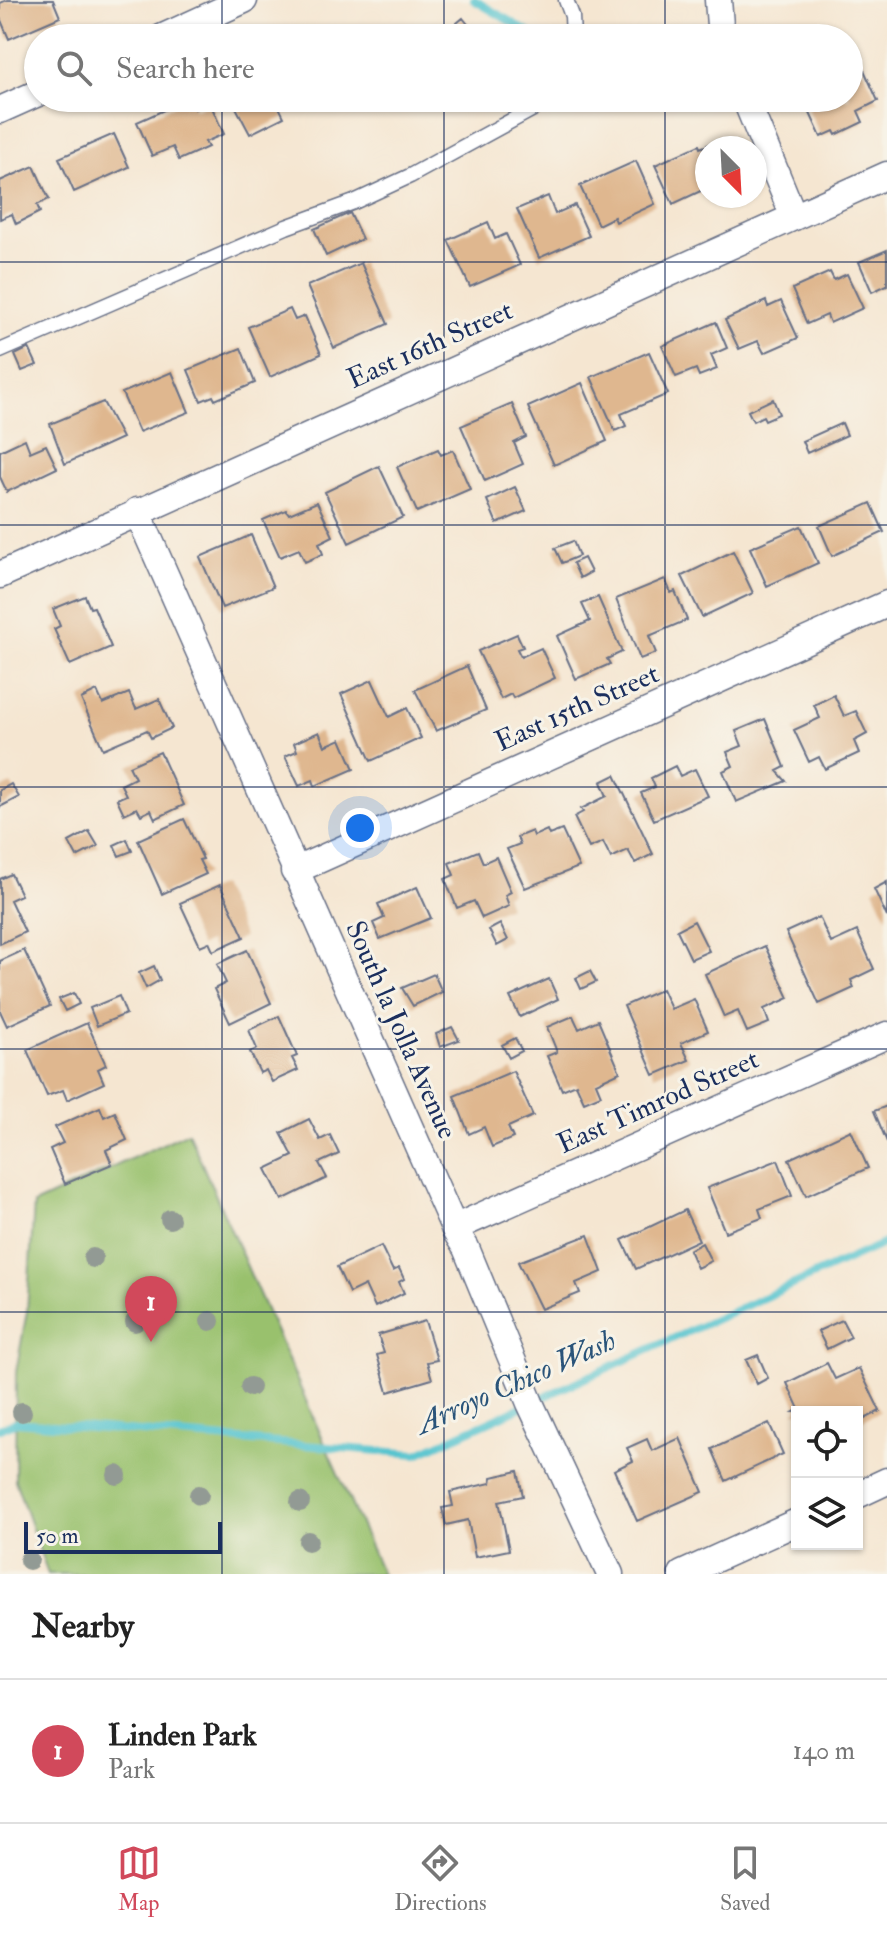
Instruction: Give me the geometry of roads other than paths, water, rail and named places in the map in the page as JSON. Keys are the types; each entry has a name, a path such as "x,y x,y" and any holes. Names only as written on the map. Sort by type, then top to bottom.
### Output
{"street":[{"path":"192,24 244,0"},
{"path":"718,0 720,24"},
{"path":"0,110 24,99"},
{"path":"751,112 794,217"},
{"name":"East 16th Street","path":"0,575 887,175"},
{"name":"South la Jolla Avenue","path":"137,511 294,871 454,1228 466,1248 530,1403 610,1574"},
{"name":"East 15th Street","path":"294,871 887,604"},
{"name":"East Timrod Street","path":"454,1228 887,1035"},
{"path":"863,1492 887,1481"},
{"path":"682,1574 791,1525"}],"lane":[{"path":"566,0 572,24"},
{"path":"0,351 272,233 354,202 410,176 527,112"}],"waterway":[{"path":"474,0 514,24"},
{"name":"Arroyo Chico Wash","path":"0,1429 16,1422 417,1454 887,1242"}],"place":[{"name":"Linden Park","path":"151,1342"}]}
